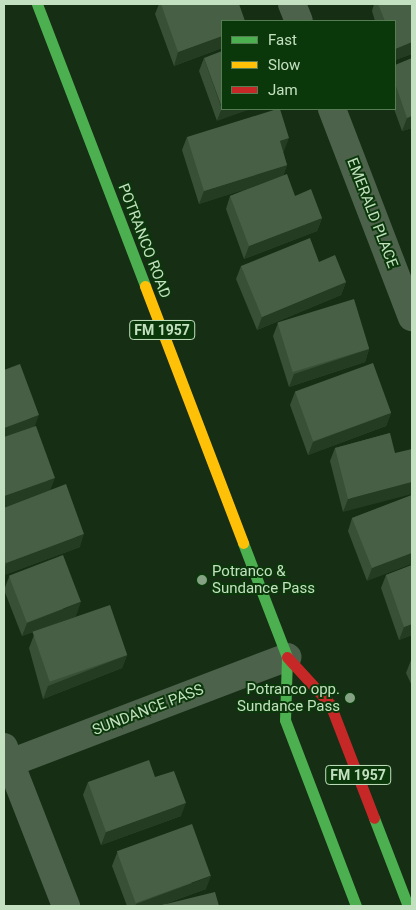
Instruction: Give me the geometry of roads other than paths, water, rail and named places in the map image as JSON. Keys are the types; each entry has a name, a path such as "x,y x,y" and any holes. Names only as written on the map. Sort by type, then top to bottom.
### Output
{"main road":[{"name":"POTRANCO ROAD","path":"37,4 287,657 330,704 408,906"},
{"name":"POTRANCO ROAD","path":"287,657 285,720 356,906"}],"street":[{"path":"292,4 299,20"},
{"name":"EMERALD PLACE","path":"332,110 412,317"},
{"name":"SUNDANCE PASS","path":"7,755 287,657"},
{"path":"7,755 66,906"}],"place":[{"name":"Potranco & Sundance Pass","path":"202,580"},
{"name":"Potranco opp. Sundance Pass","path":"350,698"}]}
